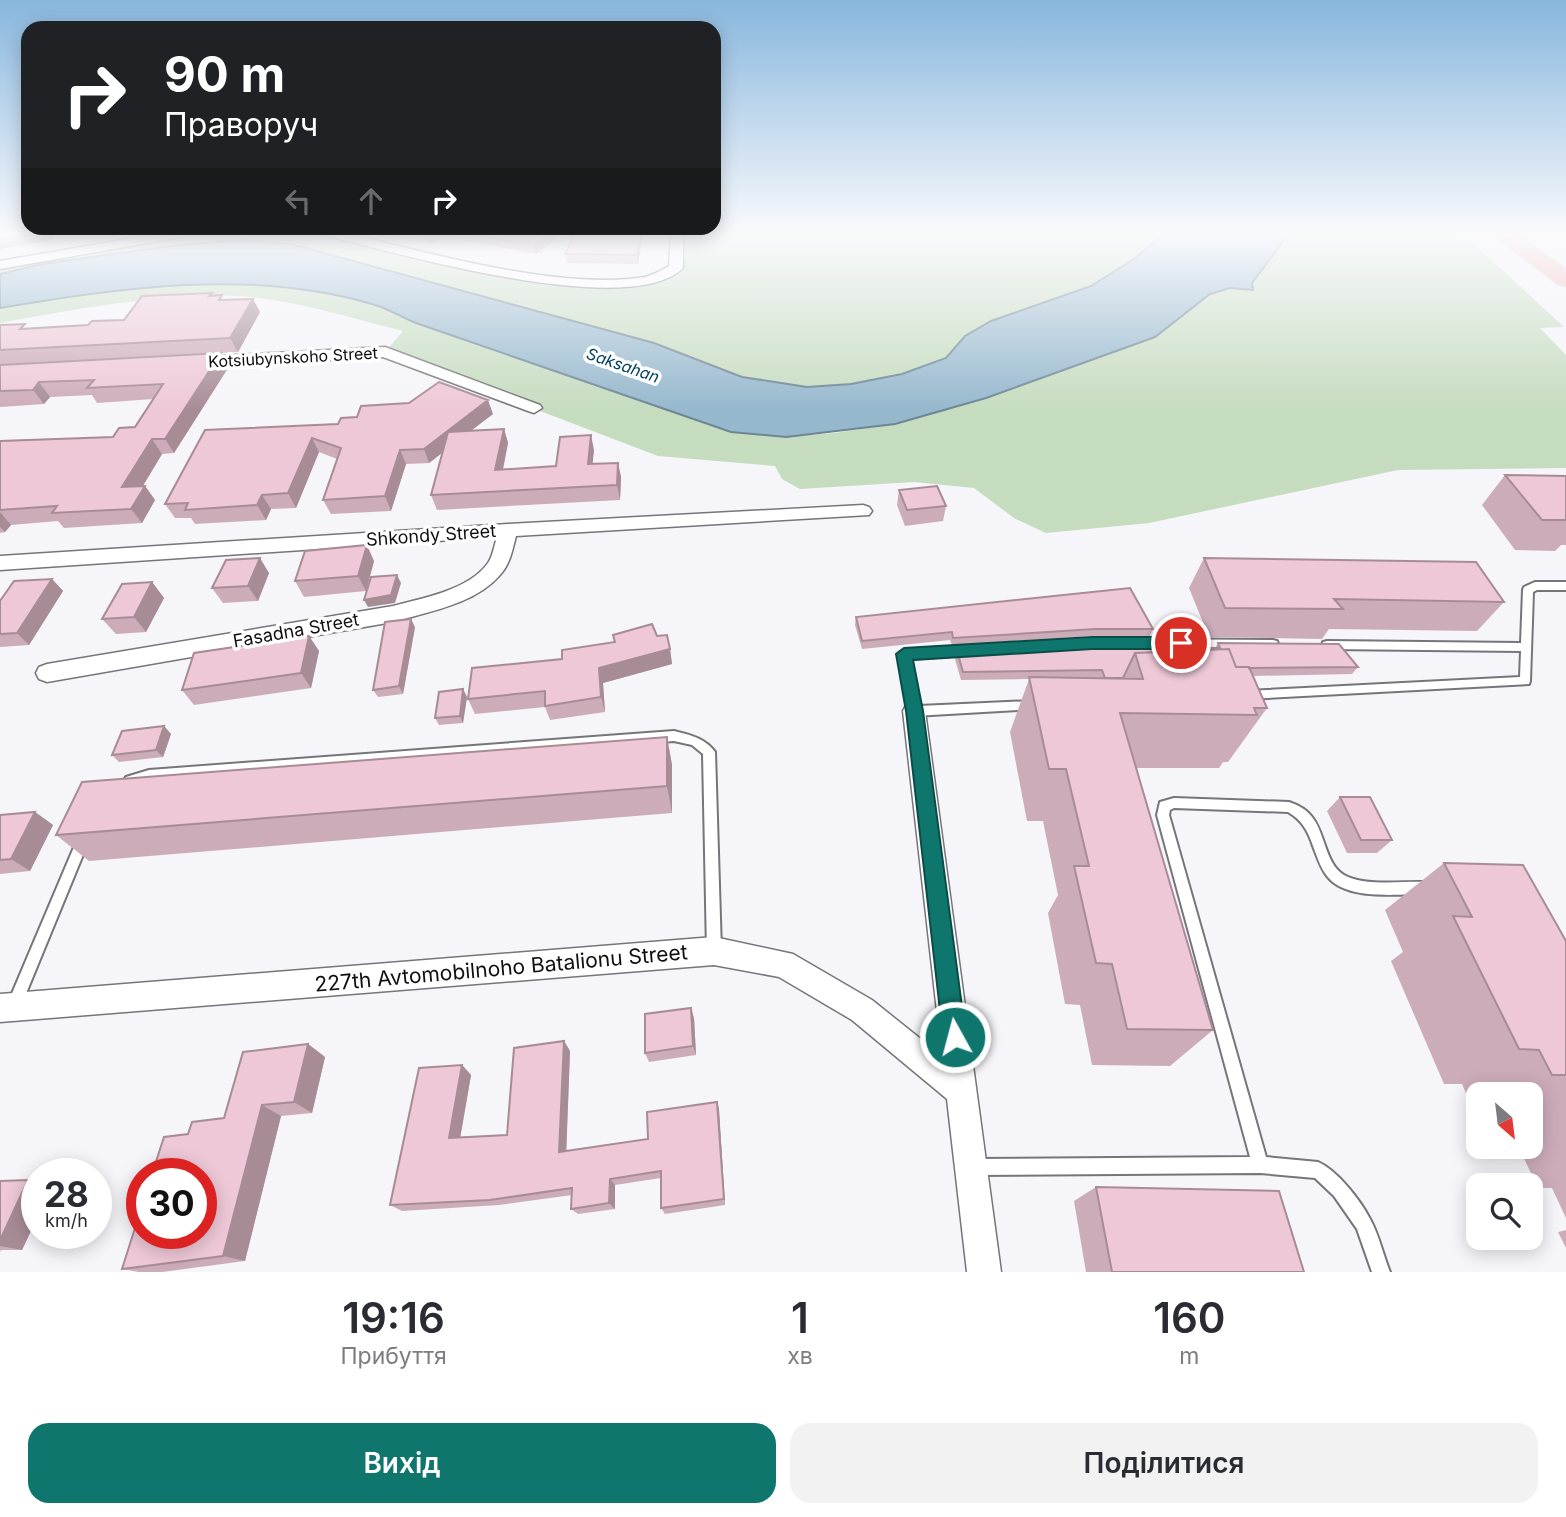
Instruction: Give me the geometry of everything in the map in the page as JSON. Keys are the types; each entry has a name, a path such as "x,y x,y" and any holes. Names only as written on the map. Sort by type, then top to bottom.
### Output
{"street":[{"name":"Kotsiubynskoho Street","path":"179,363 385,352 534,408"},
{"name":"Shkondy Street","path":"0,563 508,530 863,511"},
{"name":"Fasadna Street","path":"47,673 393,614 427,604 487,577 499,563 508,530"},
{"path":"914,711 984,1272"},
{"name":"227th Avtomobilnoho Batalionu Street","path":"7,1008 714,951 783,964 862,1010 961,1091"}],"lane":[{"path":"1231,696 1520,682 1527,677 1530,587 1566,586"},
{"path":"1038,705 914,711 904,654 1079,643"},
{"path":"1130,643 1292,644"},
{"path":"1320,644 1527,647"},
{"path":"116,786 149,775 674,736 695,741 709,752 714,951"},
{"path":"1260,1165 1163,815 1164,806 1174,803 1289,807 1301,811 1309,820 1331,870 1340,880 1352,885 1442,888"},
{"path":"7,1008 86,833"},
{"path":"969,1167 1260,1165 1318,1170 1340,1191 1364,1224 1381,1272"}],"green space":[{"path":"113,291 326,293 378,306 416,323 731,432 786,437 895,424 986,398 1155,337 1210,294 1220,291 1525,291 1564,327 1540,328 1566,355 1566,468 1398,470 1149,523 1046,533 1014,518 974,488 914,482 800,489 782,479 775,466 658,456 385,352 403,331 298,305 235,296 176,297 87,308 0,323 0,308"},
{"path":"465,291 1076,291 991,321 965,336 946,358 902,374 851,384 807,387 742,377 654,343"}],"water":[{"path":"0,291 113,291 92,294 0,308"},
{"name":"Saksahan","path":"313,291 465,291 654,343 742,377 807,387 851,384 902,374 946,358 965,336 991,321 1076,291 1219,291 1210,294 1155,337 986,398 895,424 786,437 731,432 416,323 378,306"}],"building":[{"path":"212,293 209,296 222,295 219,300 253,299 230,338 0,350 0,325 25,324 20,329 124,320 142,296"},
{"path":"221,353 165,439 152,439 122,487 145,486 131,509 52,513 57,506 0,510 0,441 113,437 119,428 135,427 163,384 87,388 94,380 39,382 33,390 0,391 0,365"},
{"path":"439,382 488,400 424,449 400,450 385,496 323,500 341,448 312,438 288,493 262,495 257,505 185,510 188,503 165,504 205,430 338,424 341,418 357,417 361,406 409,403"},
{"path":"504,429 495,470 556,466 560,437 591,435 588,464 618,463 617,485 431,495 448,432"},
{"path":"1505,475 1566,476 1566,520 1542,520"},
{"path":"937,486 946,506 907,510 899,490"},
{"path":"367,545 358,576 295,581 305,551"},
{"path":"260,558 248,586 212,588 226,560"},
{"path":"1204,558 1476,562 1504,602 1334,599 1343,609 1225,608"},
{"path":"397,575 391,595 364,600 371,577"},
{"path":"52,579 17,633 0,634 0,601 14,581"},
{"path":"152,582 134,617 102,619 122,584"},
{"path":"1130,588 1153,629 1095,629 953,638 952,632 862,641 856,617"},
{"path":"411,619 399,686 373,690 385,622"},
{"path":"652,624 657,636 667,635 670,649 599,668 601,697 545,706 545,691 468,699 472,668 562,659 562,650 615,642 613,635"},
{"path":"309,636 301,673 182,690 194,653"},
{"path":"1095,642 1160,643 1164,648 1220,648 1218,643 1339,644 1358,667 1236,667 1229,649 1135,653 1123,678 1105,678 1102,670 963,672 957,651"},
{"path":"1229,649 1236,667 1249,667 1267,708 1254,708 1257,715 1120,713 1213,1030 1127,1029 1112,964 1096,963 1074,866 1089,866 1066,769 1049,769 1029,677 1143,679 1135,653"},
{"path":"463,689 460,716 435,718 439,692"},
{"path":"164,726 156,750 112,755 122,731"},
{"path":"667,737 667,786 56,835 82,782"},
{"path":"1340,797 1370,797 1392,840 1361,840"},
{"path":"35,812 11,859 0,860 0,815"},
{"path":"1444,863 1523,865 1566,941 1566,1075 1552,1075 1539,1050 1519,1049 1453,916 1472,917"},
{"path":"691,1008 693,1046 645,1053 645,1014"},
{"path":"564,1041 559,1152 648,1139 647,1112 717,1102 724,1199 661,1208 661,1171 610,1179 609,1203 571,1209 572,1188 490,1200 390,1205 419,1068 462,1065 449,1138 507,1135 514,1048"},
{"path":"308,1044 294,1102 262,1105 223,1256 122,1269 128,1249 217,1249 217,1158 157,1158 164,1137 188,1134 192,1122 224,1118 243,1052"},
{"path":"21,1180 21,1195 0,1240 0,1181"},
{"path":"1096,1187 1279,1191 1304,1272 1112,1272"}],"route":[{"path":"955,1037 914,711 904,654 1092,643 1181,643"}]}
